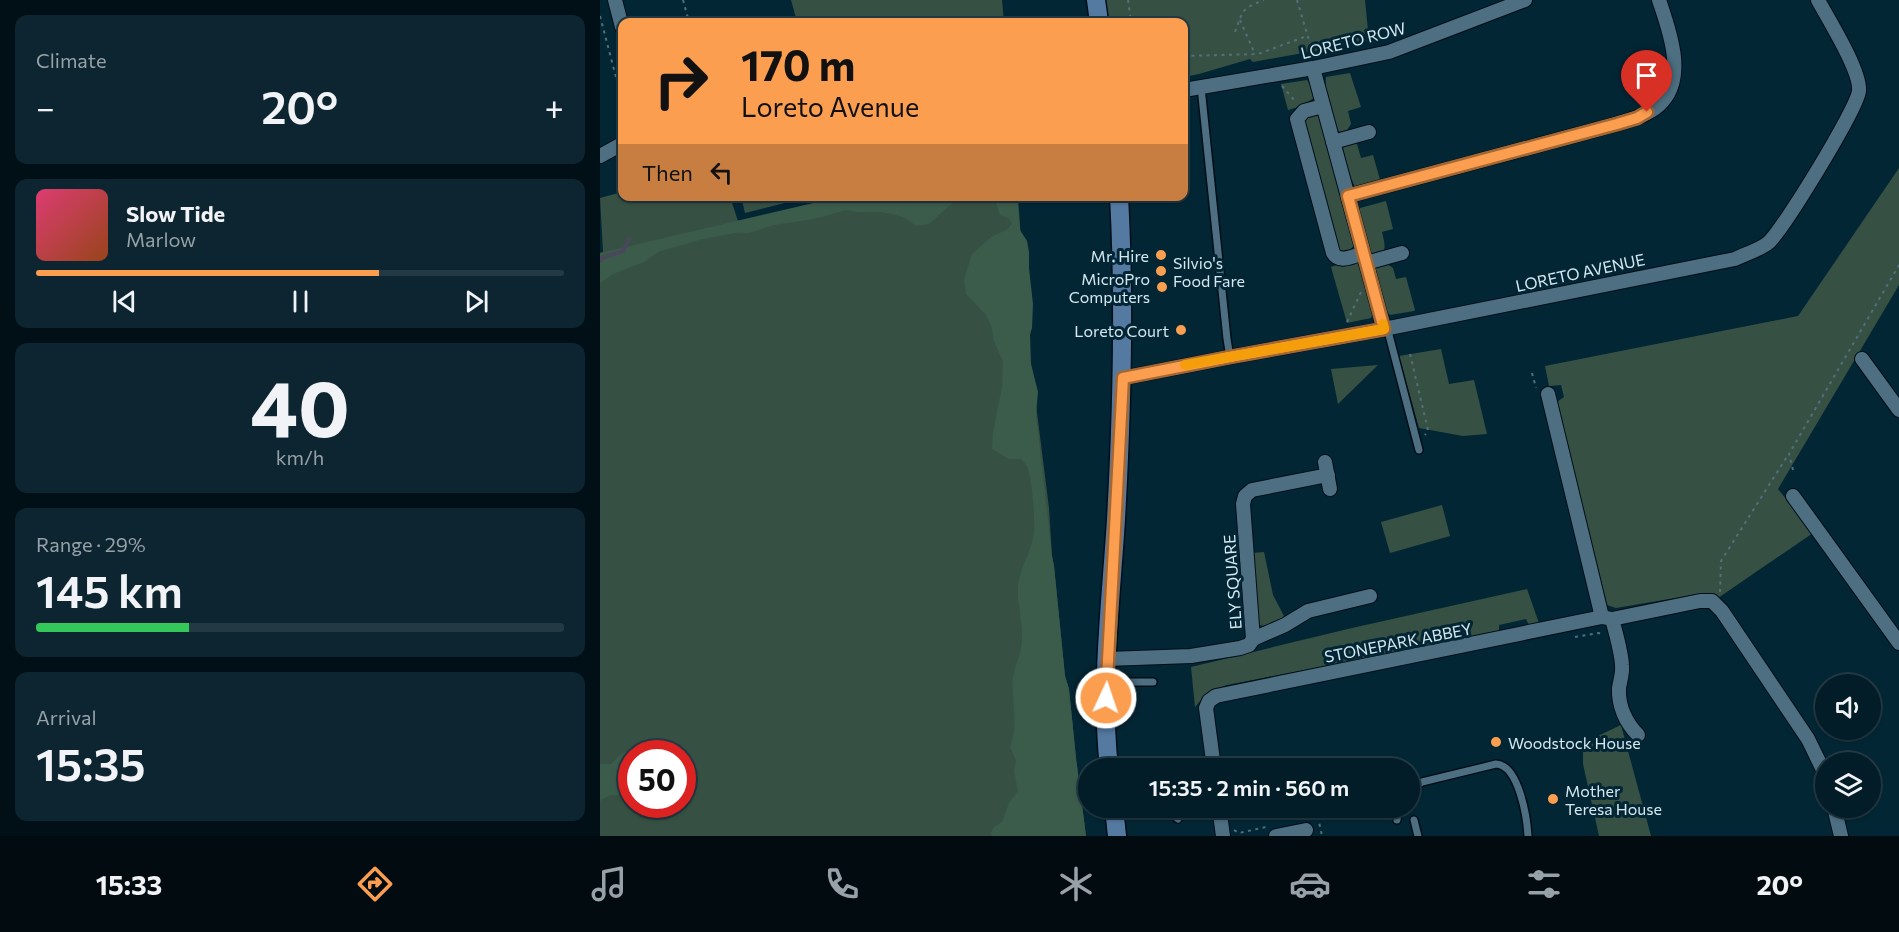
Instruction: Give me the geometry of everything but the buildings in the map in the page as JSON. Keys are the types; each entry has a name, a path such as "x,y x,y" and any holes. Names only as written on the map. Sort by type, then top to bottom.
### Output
{"main road":[{"path":"1096,0 1098,18"},
{"path":"1108,758 1107,659 1123,378 1123,273 1119,201"},
{"path":"1116,818 1118,836"}],"street":[{"path":"615,0 620,18"},
{"name":"LORETO ROW","path":"1188,89 1313,68 1389,52 1525,0"},
{"path":"1348,196 1617,124 1637,118 1658,106 1669,93 1674,70 1670,33 1659,0"},
{"name":"LORETO AVENUE","path":"1123,378 1735,259 1767,244 1798,202 1848,117 1859,91 1855,70 1818,0"},
{"path":"1313,68 1384,329"},
{"path":"1323,106 1304,111 1297,119 1335,257 1366,264 1402,253"},
{"path":"1333,142 1369,132"},
{"path":"600,156 618,146"},
{"path":"1862,359 1899,410"},
{"path":"1548,394 1607,618 1623,667 1619,692 1624,717 1638,735"},
{"name":"ELY SQUARE","path":"1107,659 1191,656 1249,645 1252,639 1243,504 1245,496 1252,490 1328,475"},
{"path":"1793,496 1899,643"},
{"path":"1252,639 1308,611 1370,596"},
{"name":"STONEPARK ABBEY","path":"1213,758 1206,708 1216,696 1700,601 1712,601 1722,611 1808,739 1815,753"},
{"path":"1222,818 1224,836"},
{"path":"1837,818 1841,836"},
{"path":"1276,836 1306,830"}],"lane":[{"path":"1201,87 1230,357"},
{"path":"1384,329 1389,335 1418,448"},
{"path":"1107,682 1153,682"},
{"path":"1420,783 1503,764 1516,784 1528,836"},
{"path":"1414,820 1418,836"}],"path":[{"path":"683,0 688,18"},
{"path":"1128,0 1130,18"},
{"path":"1235,32 1246,7 1264,0"},
{"path":"1297,0 1315,62 1313,68"},
{"path":"600,16 618,85"},
{"path":"1240,20 1255,54"},
{"path":"1188,56 1255,54 1307,36"},
{"path":"1345,328 1366,264"},
{"path":"1720,592 1721,561 1789,454 1899,264"},
{"path":"1410,354 1428,430 1418,448"},
{"path":"1789,454 1793,470"},
{"path":"1574,637 1605,634"}],"green space":[{"path":"791,0 1002,0 1004,18 796,18"},
{"path":"1100,0 1365,0 1369,41 1253,62 1250,59 1188,76 1188,18 1101,18"},
{"path":"1350,73 1361,107 1348,111 1351,124 1347,130 1340,132 1330,114 1326,77"},
{"path":"1307,80 1315,97 1302,106 1288,110 1281,84"},
{"path":"1309,114 1320,116 1355,244 1350,250 1341,252 1336,244 1303,122"},
{"path":"1352,141 1357,144 1361,158 1373,155 1381,183 1355,187 1348,171 1342,143"},
{"path":"1899,168 1899,285 1778,489 1813,533 1718,598 1693,595 1616,608 1607,605 1557,402 1564,397 1561,385 1549,386 1545,366 1798,316"},
{"path":"618,193 618,201 731,201 738,221 832,201 1018,201 1029,349 1078,774 1078,818 1084,818 1086,836 600,836 600,253 603,252 600,198"},
{"path":"742,201 792,201 745,213"},
{"path":"822,201 955,201 929,224 916,226 896,215 846,210 814,219 774,225 749,233 734,233 699,240 658,252 644,262 613,274 600,283 600,253"},
{"path":"995,201 1017,201 1020,230 1027,241 1029,252 1033,304 1030,335 1031,364 1038,392 1036,414 1078,774 1078,818 1084,818 1086,836 992,836 991,832 1002,822 1009,803 1018,791 1014,771 1016,761 1010,747 1014,730 1013,679 1022,640 1018,588 1033,538 1034,507 1027,466 1021,459 1009,459 992,449 1002,387 1003,362 986,315 966,294 964,279 972,254 991,237 1008,229 1012,223 1008,218 1000,215"},
{"path":"1386,201 1393,229 1382,232 1384,250 1383,253 1376,255 1370,253 1360,218 1360,208"},
{"path":"1351,260 1362,262 1374,312 1371,318 1347,323 1331,267"},
{"path":"1387,264 1393,268 1396,279 1406,277 1414,311 1390,315 1385,309 1373,268"},
{"path":"1441,349 1449,384 1474,380 1487,434 1463,436 1419,428 1399,356"},
{"path":"1378,365 1338,404 1331,369"},
{"path":"1442,505 1450,536 1390,553 1381,522"},
{"path":"1264,552 1273,595 1284,616 1281,621 1266,626 1258,625 1252,553"},
{"path":"1527,589 1540,626 1529,625 1526,619 1499,625 1499,632 1496,633 1227,685 1209,693 1195,707 1191,667"},
{"path":"1621,725 1651,836 1599,836 1583,764 1583,743"},
{"path":"618,757 618,795 610,795 600,801 600,764 611,764"}],"waterway":[{"path":"600,261 602,258 623,251 629,239"}],"slow traffic":[{"path":"1185,365 1384,329 1383,324"}],"place":[{"name":"Mr. Hire","path":"1161,255"},
{"name":"Silvio's Food Fare","path":"1161,271"},
{"name":"MicroPro Computers","path":"1162,287"},
{"name":"Loreto Court","path":"1181,330"},
{"name":"Woodstock House","path":"1496,742"},
{"name":"Mother Teresa House","path":"1553,799"}],"route":[{"path":"1106,698 1123,378 1384,329 1348,196 1617,124 1637,118 1647,112"}]}
